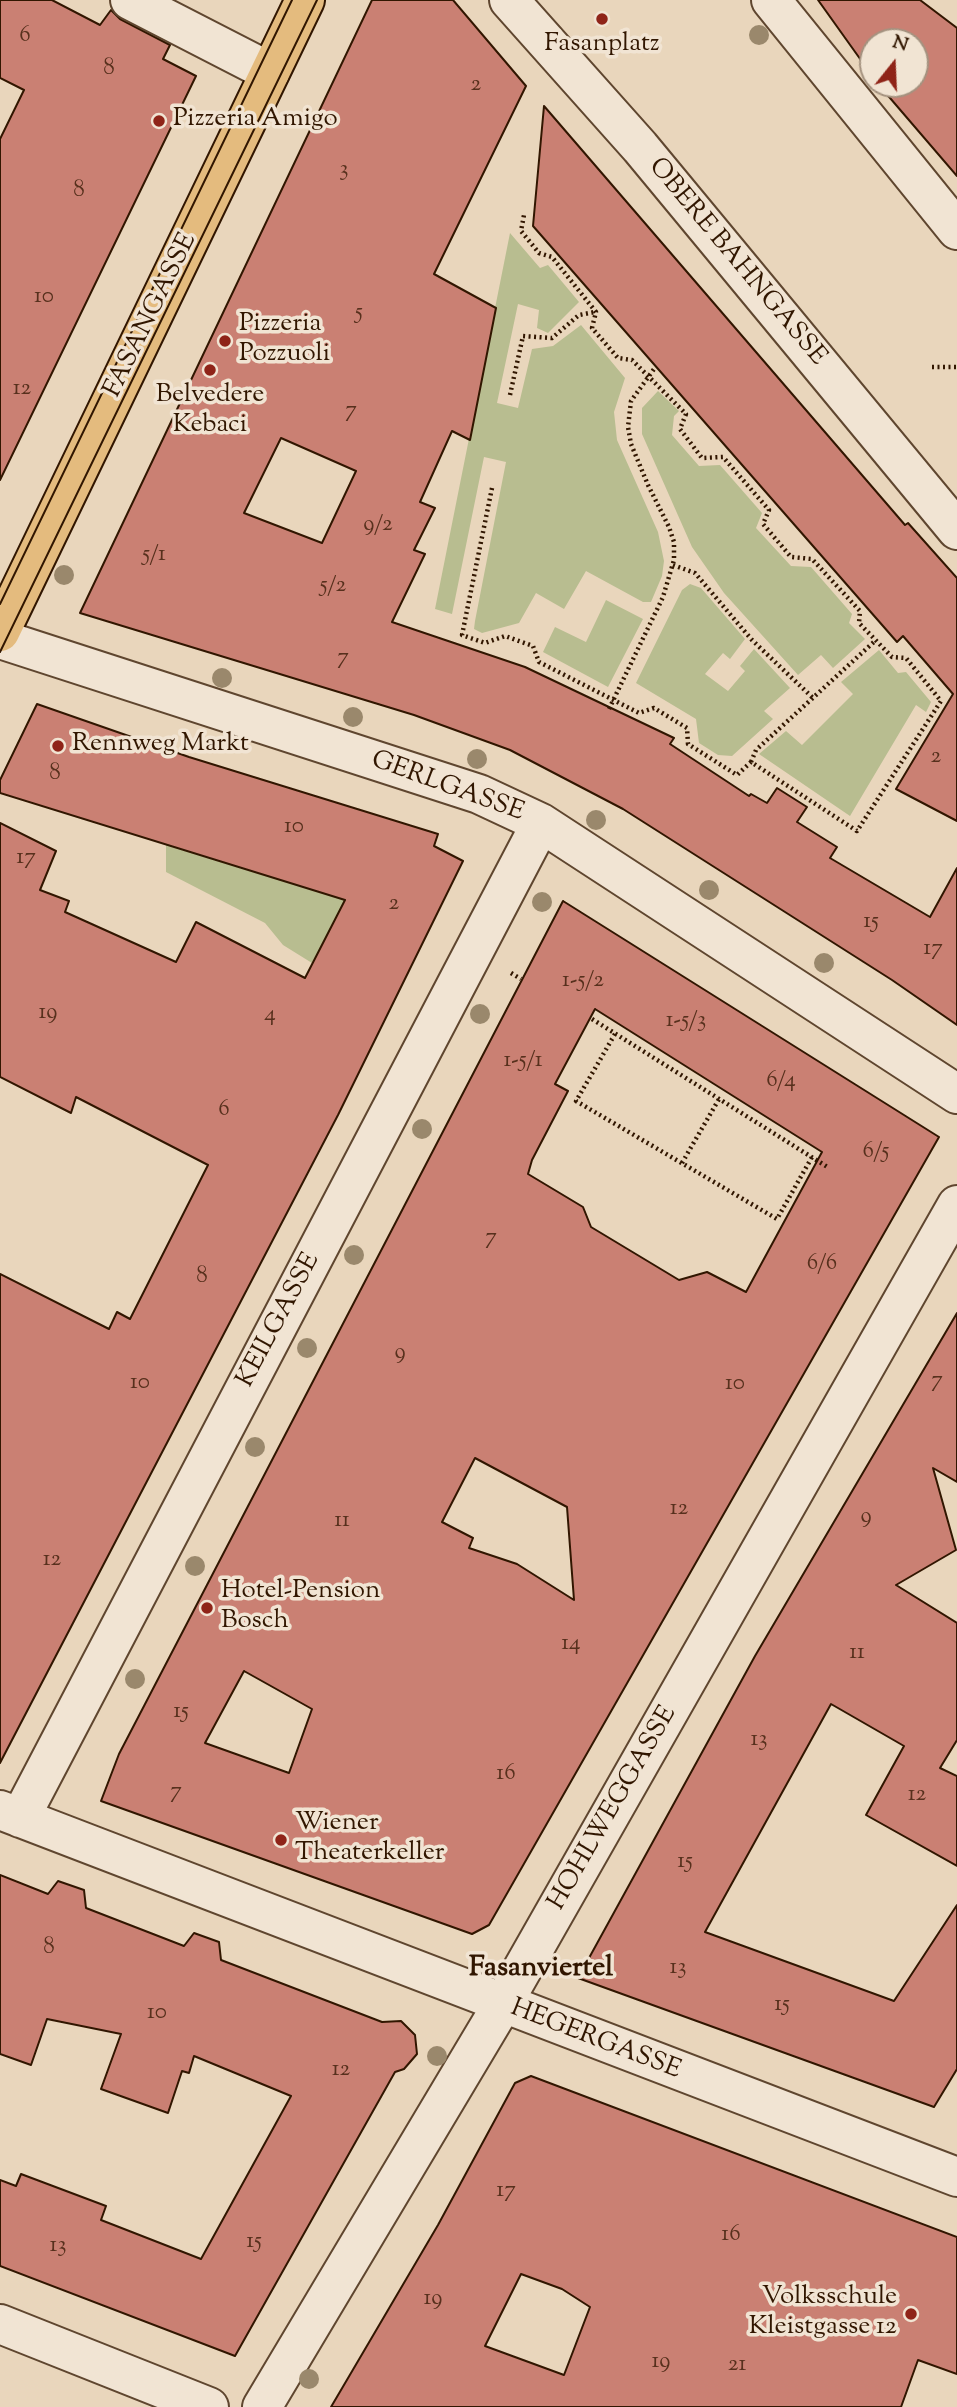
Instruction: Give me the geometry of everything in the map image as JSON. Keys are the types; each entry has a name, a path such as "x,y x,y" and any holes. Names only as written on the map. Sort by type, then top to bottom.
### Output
{"main road":[{"name":"FASANGASSE","path":"0,632 305,0"}],"street":[{"path":"130,0 270,72"},
{"name":"OBERE BAHNGASSE","path":"509,0 640,147 957,530"},
{"path":"771,0 957,230"},
{"name":"GERLGASSE","path":"0,639 479,794 541,823 957,1094"},
{"name":"KEILGASSE","path":"10,1814 541,823"},
{"name":"HOHLWEGGASSE","path":"262,2407 502,2005 957,1205"},
{"name":"HEGERGASSE","path":"10,1814 502,2005 956,2175"},
{"path":"0,2325 209,2407"}],"path":[{"path":"524,215 521,231 539,253 552,257 596,312"},
{"path":"596,312 592,328 618,358 632,360 685,414 680,429 702,458 723,457 769,510 763,524 791,557 813,559 860,611 859,623 892,657 906,658 941,701 857,831 751,762"},
{"path":"510,395 523,336 552,338 579,315 596,312"},
{"path":"932,367 957,367"},
{"path":"609,709 663,597 673,565 674,542 631,444 628,427 631,401 654,369"},
{"path":"492,488 462,635 485,643 505,636 533,646 539,662 639,713 654,708 687,728 688,744 737,775 751,762 756,750 876,640"},
{"path":"673,565 695,573 752,640 813,698"},
{"path":"592,1020 830,1168"},
{"path":"615,1034 576,1101 777,1219 812,1157"},
{"path":"682,1163 719,1099"}],"green space":[{"path":"510,233 540,268 548,265 579,302 548,333 537,328 539,310 518,304 497,403 518,408 532,349 553,346 581,325 625,378 614,412 617,440 658,532 664,561 662,576 651,602 643,602 586,571 564,609 536,593 519,623 482,633 474,629 475,621 506,462 484,457 452,614 435,609"},
{"path":"658,391 679,411 674,416 672,435 699,466 720,465 762,513 756,528 791,566 811,567 852,614 849,623 865,639 833,668 821,655 798,675 724,593 692,547 642,434 642,408"},
{"path":"690,584 701,588 745,639 730,659 723,653 705,674 728,691 745,671 740,666 754,649 790,688 764,711 773,719 732,756 718,755 699,743 696,719 636,683 682,590"},
{"path":"606,600 643,619 608,687 543,652 555,627 586,642"},
{"path":"879,650 898,673 906,672 931,702 926,712 916,705 850,816 759,754 786,731 802,745 853,694 841,682"},
{"path":"166,844 345,900 312,963 283,945 265,923 166,872"}],"building":[{"path":"0,0 52,0 100,25 111,10 120,19 170,45 163,59 196,76 0,480 0,139 24,90 0,78"},
{"path":"372,0 453,0 526,86 434,274 496,308 470,440 452,431 420,502 435,508 414,550 425,554 392,622 525,667 674,738 670,744 749,796 751,794 767,803 777,788 807,807 797,822 837,847 830,858 930,917 957,868 957,1025 892,980 623,809 510,750 414,715 80,613","holes":["281,438 356,471 322,543 244,513"]},
{"path":"818,0 920,0 957,28 957,176 890,98 929,98 929,28 859,28 859,57"},
{"path":"544,106 905,525 908,523 957,578 957,821 896,789 953,694 903,636 897,642 533,226"},
{"path":"37,704 189,757 438,834 434,846 463,861 338,1115 0,1763 0,1274 109,1329 117,1312 130,1319 208,1165 76,1097 71,1113 0,1077 0,823 56,851 40,890 69,901 65,912 176,962 196,922 305,978 345,900 0,793 0,780"},
{"path":"563,901 939,1137 489,1925 472,1934 101,1801 119,1754","holes":["595,1009 822,1152 746,1292 707,1272 679,1280 591,1227 583,1207 528,1174 532,1160 568,1091 555,1084","475,1458 567,1507 574,1600 517,1564 469,1548 473,1538 442,1522","244,1671 312,1709 289,1773 205,1743"]},
{"path":"957,1313 957,1482 933,1468 956,1550 896,1585 957,1623 957,1740 940,1768 957,1776 957,1866 866,1815 904,1746 831,1704 705,1932 894,2001 957,1905 957,2069 934,2107 578,1978 755,1656"},
{"path":"0,1875 48,1894 58,1881 84,1890 86,1908 184,1946 194,1933 219,1942 221,1960 382,2022 401,2021 415,2035 417,2054 404,2069 395,2072 235,2356 0,2266 0,2180 16,2186 21,2174 106,2206 101,2220 201,2259 291,2096 194,2056 189,2073 182,2071 168,2113 101,2089 121,2034 47,2019 31,2065 0,2054"},
{"path":"531,2076 957,2237 957,2374 918,2360 901,2407 331,2407 438,2225 515,2083","holes":["521,2274 562,2289 590,2307 564,2375 485,2346"]}],"tram line":[{"path":"0,604 292,0"},
{"path":"0,652 317,0"}],"place":[{"name":"Fasanplatz","path":"602,19"},
{"name":"Pizzeria Amigo","path":"159,121"},
{"name":"Pizzeria Pozzuoli","path":"225,341"},
{"name":"Belvedere Kebaci","path":"210,370"},
{"name":"Rennweg Markt","path":"58,746"},
{"name":"Hotel-Pension Bosch","path":"207,1608"},
{"name":"Wiener Theaterkeller","path":"281,1840"},
{"name":"Volksschule Kleistgasse 12","path":"911,2314"}],"district":[{"name":"Fasanviertel","path":"541,1970"}]}
